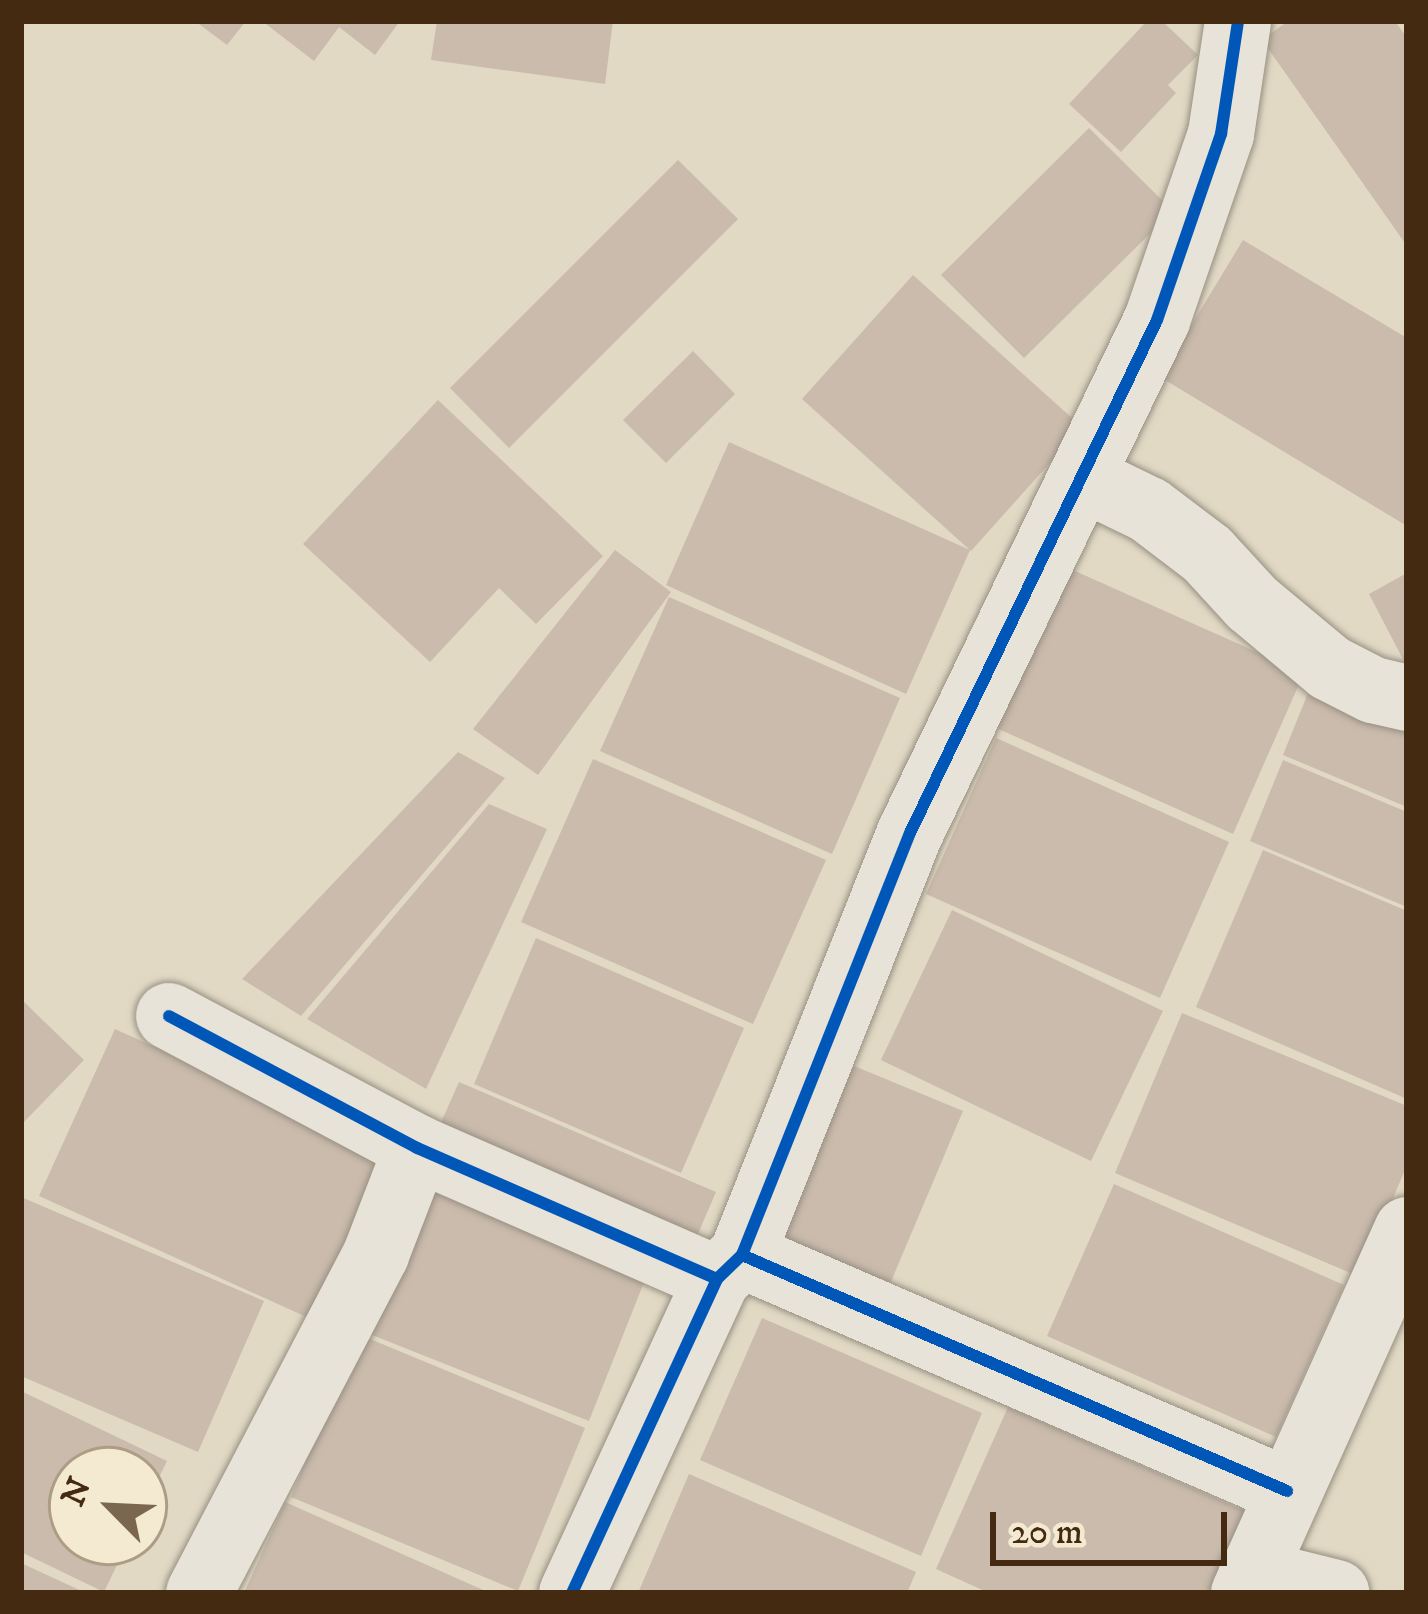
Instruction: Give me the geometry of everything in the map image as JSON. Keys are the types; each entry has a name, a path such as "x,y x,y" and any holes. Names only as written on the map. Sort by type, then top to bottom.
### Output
{"street":[{"path":"572,1593 730,1267 910,832 1157,320 1221,134 1238,21"},
{"path":"1082,478 1149,510 1207,554 1252,603 1330,668 1373,690 1407,698"},
{"path":"169,1016 416,1148 730,1267 1287,1491"},
{"path":"199,1593 376,1254 416,1148"},
{"path":"1336,1593 1248,1582 1407,1230"}],"building":[{"path":"195,21 246,21 227,45"},
{"path":"262,21 400,21 375,55 339,27 314,61"},
{"path":"437,21 613,21 605,84 431,60"},
{"path":"1147,21 1162,21 1198,55 1168,85 1176,93 1121,152 1069,104"},
{"path":"1288,21 1395,21 1407,38 1407,246 1262,40"},
{"path":"1089,128 1173,211 1024,358 941,275"},
{"path":"678,160 738,219 509,448 450,388"},
{"path":"1243,240 1407,338 1407,526 1160,377"},
{"path":"913,275 1082,427 971,551 802,399"},
{"path":"693,351 735,394 666,463 623,420"},
{"path":"438,400 603,556 536,624 499,588 430,662 303,544"},
{"path":"729,442 970,550 906,694 666,585"},
{"path":"615,550 671,592 538,775 473,729"},
{"path":"1066,567 1304,673 1233,834 994,727"},
{"path":"1407,573 1407,667 1369,594"},
{"path":"669,597 900,698 832,854 600,751"},
{"path":"1316,673 1407,711 1407,807 1283,755"},
{"path":"996,738 1229,842 1160,998 926,894"},
{"path":"458,752 505,778 301,1016 242,979"},
{"path":"593,759 826,860 753,1024 521,922"},
{"path":"1283,760 1407,812 1407,907 1250,841"},
{"path":"489,804 547,829 426,1089 307,1019"},
{"path":"1263,850 1407,911 1407,1099 1196,1007"},
{"path":"952,910 1163,1011 1091,1161 881,1060"},
{"path":"536,938 744,1028 681,1173 474,1084"},
{"path":"21,999 84,1060 21,1125"},
{"path":"1182,1013 1407,1106 1407,1165 1360,1277 1115,1173"},
{"path":"115,1029 398,1158 322,1324 39,1196"},
{"path":"847,1063 963,1111 887,1291 771,1242"},
{"path":"459,1082 716,1192 688,1257 431,1145"},
{"path":"427,1166 654,1257 589,1421 362,1331"},
{"path":"1114,1184 1344,1285 1276,1437 1047,1336"},
{"path":"21,1197 264,1301 198,1452 21,1376"},
{"path":"762,1318 982,1413 921,1556 700,1460"},
{"path":"358,1334 585,1428 518,1591 291,1497"},
{"path":"21,1391 136,1446 48,1446 48,1565 21,1552"},
{"path":"1008,1407 1249,1513 1215,1593 989,1593 936,1569"},
{"path":"689,1474 916,1572 907,1593 638,1593"},
{"path":"285,1502 490,1593 244,1593"},
{"path":"21,1563 86,1593 21,1593"},
{"path":"50,1566 116,1566 104,1592"}],"cycle path":[{"path":"572,1593 717,1279 742,1255 910,833 1157,320 1221,134 1238,21"},
{"path":"169,1016 417,1148 717,1279"},
{"path":"742,1255 1287,1491"}]}
